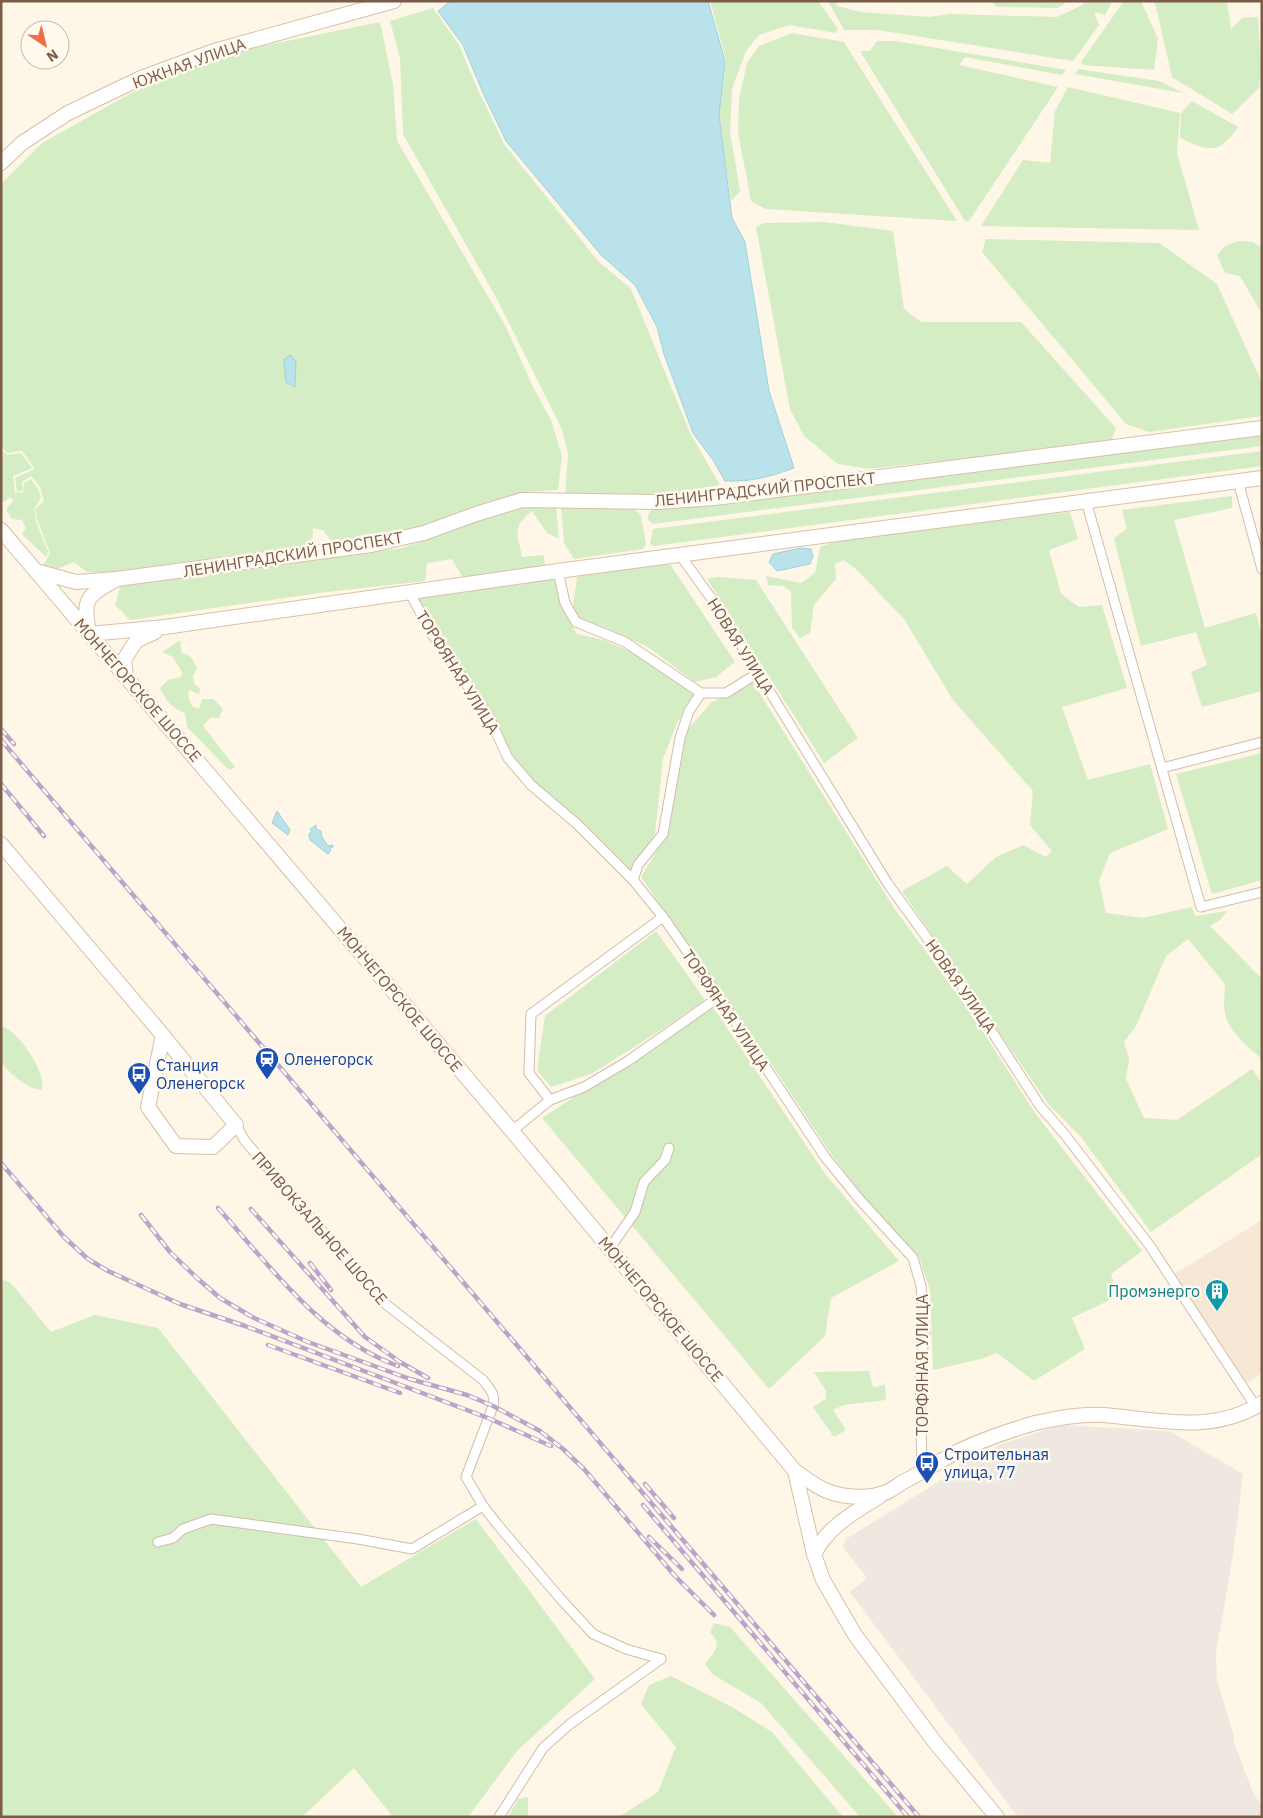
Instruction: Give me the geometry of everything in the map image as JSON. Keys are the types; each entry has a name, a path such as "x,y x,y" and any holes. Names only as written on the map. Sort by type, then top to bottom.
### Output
{"street":[{"name":"ЮЖНАЯ УЛИЦА","path":"1,163 22,143 68,113 141,78 214,50 394,1"},
{"name":"ЛЕНИНГРАДСКИЙ ПРОСПЕКТ","path":"36,571 76,582 117,579 371,545 424,533 522,500 657,502 715,498 1262,428"},
{"path":"117,579 92,593 85,611 89,634 165,627 558,571 1262,478"},
{"path":"1238,481 1262,569"},
{"path":"1086,501 1201,907 1262,892"},
{"name":"МОНЧЕГОРСКОЕ ШОССЕ","path":"1,530 512,1131 795,1471"},
{"name":"НОВАЯ УЛИЦА","path":"680,555 719,609 888,884 967,993 1040,1106 1066,1136 1150,1246 1259,1405"},
{"path":"558,571 565,603 576,622 625,642 701,693 726,693 758,673"},
{"name":"ТОРФЯНАЯ УЛИЦА","path":"410,593 430,631 488,715 508,758 531,785 577,824 633,880 663,917 719,997 826,1158 860,1200 912,1258 921,1286 925,1332 920,1370 922,1472"},
{"path":"126,676 124,660 136,641 165,627"},
{"path":"633,880 638,865 663,834 680,738 689,711 701,693"},
{"path":"1162,768 1262,742"},
{"name":"ПРИВОКЗАЛЬНОЕ ШОССЕ","path":"1,844 163,1035 236,1126 245,1141 383,1302 482,1380 493,1393 495,1399 493,1406 466,1477 483,1506"},
{"path":"550,1100 529,1074 531,1014 663,917"},
{"path":"512,1131 550,1100 584,1087 628,1061 719,997"},
{"path":"163,1035 148,1107 176,1146 213,1147 236,1126"},
{"path":"610,1248 635,1212 644,1182 665,1160 669,1148"},
{"path":"814,1554 820,1542 838,1523 886,1492 956,1453 995,1437 1034,1424 1070,1416 1102,1415 1180,1423 1204,1423 1236,1417 1259,1405"},
{"path":"795,1471 816,1486 839,1495 869,1496 886,1492"},
{"path":"795,1471 814,1554 823,1580 856,1635 934,1742 997,1817"},
{"path":"158,1542 173,1538 183,1529 211,1519 349,1538 412,1549 483,1506 559,1597 593,1634 626,1649 661,1660 570,1724 543,1748 499,1817"}],"shaded area":[{"path":"1262,1220 1262,1373 1242,1386 1170,1277"},
{"path":"1060,1425 1169,1431 1243,1474 1233,1555 1216,1653 1217,1681 1234,1736 1234,1742 1253,1793 1262,1806 1262,1817 1018,1817 850,1592 867,1578 843,1547 846,1539 956,1471 959,1464 990,1451 999,1445"}],"green space":[{"path":"710,1 818,1 838,29 836,33 789,25 759,35 746,51 732,89 730,132 740,191 731,201 719,115 726,60"},
{"path":"828,1 835,1 837,6 861,12 929,17 951,14 1057,17 1082,5 1086,1 1112,2 1105,15 1094,12 1099,25 1073,61 878,30 844,30"},
{"path":"991,1 1068,1 1058,8 997,7"},
{"path":"1124,1 1141,1 1158,39 1154,70 1083,65 1081,62"},
{"path":"1153,1 1227,1 1231,29 1242,18 1258,17 1261,70 1259,88 1232,114 1172,77"},
{"path":"433,8 459,45 504,144 598,261 631,289 690,433 720,485 666,494 565,494 568,454 562,429 498,301 403,134 400,58 390,21"},
{"path":"380,22 393,84 397,141 506,327 533,387 551,420 562,456 558,490 525,492 402,534 332,542 323,530 313,528 312,544 105,573 87,572 74,562 54,570 43,565 50,553 37,519 36,508 44,501 40,487 31,476 22,482 23,490 17,492 15,478 35,469 22,451 7,453 1,446 1,184 42,143 142,87 219,55"},
{"path":"792,33 844,42 957,221 766,209 751,201 738,132 739,99 747,63 759,46"},
{"path":"877,41 896,41 1066,70 1062,75 965,57 959,65 1058,87 969,221 965,221 860,51 870,51"},
{"path":"1078,69 1159,81 1183,93 1075,74"},
{"path":"1068,87 1180,113 1177,153 1199,230 981,226 1023,160 1050,163 1055,111"},
{"path":"1192,101 1238,127 1225,143 1219,147 1206,148 1180,138 1181,113"},
{"path":"824,222 893,231 904,309 921,322 1021,322 1116,428 1111,442 869,469 838,464 804,436 790,409 756,227 764,223"},
{"path":"986,239 1159,243 1217,284 1262,383 1262,416 1149,432 1126,424 982,252"},
{"path":"1238,241 1253,242 1262,248 1262,314 1240,276 1225,273 1217,255 1225,246"},
{"path":"1262,432 1262,446 653,524 648,520 651,510"},
{"path":"1,449 7,455 21,453 32,468 13,476 15,493 23,492 24,483 31,479 40,493 40,499 35,507 36,522 48,551 46,557 22,534 26,528 22,520 12,519 6,510 13,501 11,497 1,503"},
{"path":"1262,451 1262,466 653,546 650,544 653,529"},
{"path":"1232,496 1232,508 1174,520 1205,628 1256,613 1262,637 1262,691 1202,707 1191,672 1207,665 1196,632 1141,646 1114,538 1127,529 1122,510"},
{"path":"556,505 559,539 547,533 532,511 521,522 518,531 522,557 544,555 545,566 463,578 452,559 427,563 425,581 327,592 130,620 115,605 121,584 403,548 519,506"},
{"path":"561,505 630,505 641,515 646,545 643,549 574,559 564,543"},
{"path":"1070,512 1078,539 1049,550 1061,594 1079,607 1102,605 1127,688 1062,707 1088,780 1150,764 1168,829 1110,853 1099,881 1106,913 1143,918 1191,907 1196,916 1227,911 1220,920 1210,926 1262,979 1262,1059 1242,1041 1230,1026 1225,1011 1225,984 1188,939 1166,956 1136,1026 1124,1042 1129,1058 1126,1079 1144,1118 1177,1120 1252,1069 1262,1083 1262,1154 1151,1232 1081,1137 1049,1105 902,891 947,866 967,884 996,857 1023,845 1046,857 1052,851 1030,825 1033,791 953,700 904,619 857,570 844,560 835,564 836,579 814,605 810,633 800,638 792,628 791,592 784,586 768,585 766,576 801,583 815,573 820,547 846,538"},
{"path":"666,558 735,662 716,677 695,682 648,647 601,626 578,619 573,606 577,577"},
{"path":"717,577 756,580 858,738 824,763 707,579"},
{"path":"556,579 562,608 577,634 603,640 653,661 696,695 677,723 663,759 655,834 630,874 584,825 543,792 510,755 417,599"},
{"path":"180,640 181,652 191,657 197,668 193,676 194,683 200,689 199,694 189,690 188,696 192,706 199,709 202,699 213,699 223,709 219,718 210,718 203,726 235,767 229,770 187,727 185,713 176,709 170,703 160,688 168,680 181,677 182,672 173,657 162,652"},
{"path":"752,681 894,908 973,1016 1035,1113 1142,1251 1111,1274 1118,1296 1072,1318 1085,1349 1034,1381 997,1353 981,1359 933,1370 930,1290 919,1257 869,1204 831,1154 764,1053 641,877 668,833 686,731 712,702 749,686"},
{"path":"1262,753 1262,880 1212,894 1176,774"},
{"path":"656,931 705,1000 591,1074 551,1087 537,1070 545,1016"},
{"path":"713,1007 826,1175 899,1261 831,1298 825,1336 769,1389 542,1118"},
{"path":"1,1026 15,1035 30,1053 40,1073 42,1090 31,1087 19,1080 1,1062"},
{"path":"1,1279 10,1282 51,1332 95,1315 158,1328 361,1587 476,1519 595,1679 517,1751 468,1817 393,1817 354,1768 302,1817 1,1817"},
{"path":"869,1371 873,1387 885,1385 886,1400 843,1405 833,1410 846,1430 834,1437 813,1407 826,1399 826,1391 814,1372"},
{"path":"714,1623 730,1627 898,1817 860,1817 761,1703 712,1674 705,1664 716,1649 717,1641 710,1632"},
{"path":"671,1676 732,1707 772,1732 843,1817 619,1817 658,1792 676,1747 641,1704 649,1685"},
{"path":"528,1797 528,1817 508,1817 518,1799"}],"water":[{"path":"457,1 708,1 725,61 719,115 732,218 745,242 769,391 794,468 760,478 744,481 725,481 713,460 693,433 664,354 657,327 635,285 601,255 506,141 463,45 438,11 448,3"},
{"path":"290,355 296,361 295,387 286,382 284,360"},
{"path":"801,548 811,549 813,556 810,564 777,571 769,562 773,554"},
{"path":"277,811 290,830 288,835 272,823"},
{"path":"316,825 316,829 321,831 322,837 328,846 333,845 328,854 310,840 309,834 312,832 310,829"}],"railway":[{"path":"1,729 14,744"},
{"path":"1,740 919,1817"},
{"path":"1,784 44,836"},
{"path":"1,1163 64,1237 88,1259 108,1271 180,1304 245,1326 488,1418 551,1446"},
{"path":"218,1208 278,1276 321,1319 345,1338 370,1354 398,1366"},
{"path":"251,1209 365,1337 400,1362 428,1378"},
{"path":"141,1215 170,1252 198,1279 220,1298 254,1318 308,1342 410,1379 467,1395 493,1406 540,1431 584,1469 675,1576 714,1615"},
{"path":"310,1263 331,1290"},
{"path":"268,1345 400,1393"},
{"path":"645,1484 674,1518"},
{"path":"643,1505 908,1817"},
{"path":"649,1537 682,1569"}],"place":[{"name":"Оленегорск","path":"267,1080"},
{"name":"Станция Оленегорск","path":"139,1095"},
{"name":"Промэнерго","path":"1217,1312"},
{"name":"Строительная улица, 77","path":"927,1484"}]}
